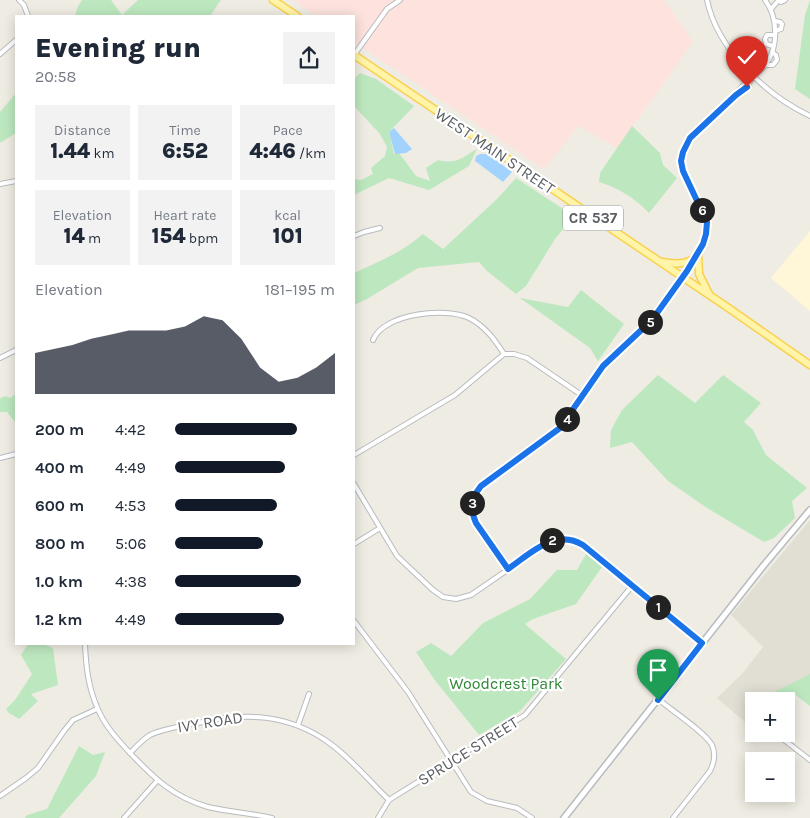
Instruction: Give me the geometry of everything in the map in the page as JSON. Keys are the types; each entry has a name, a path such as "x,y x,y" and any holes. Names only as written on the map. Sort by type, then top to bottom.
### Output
{"main road":[{"path":"273,0 296,15"},
{"name":"WEST MAIN STREET","path":"355,56 810,365"},
{"path":"659,261 678,264 691,260 697,255"},
{"path":"697,255 698,274 711,297"}],"street":[{"path":"19,0 24,5 28,15"},
{"path":"355,54 387,9 400,0"},
{"path":"707,0 712,18 720,34 752,78 810,116"},
{"path":"764,0 771,9 774,21 780,22 782,27 775,33 767,35 765,39 766,44 773,46"},
{"path":"771,9 778,0 781,2 785,0"},
{"path":"508,569 475,520 472,507 474,497 481,486 557,432 606,362 652,320 683,277 705,239 707,222 683,171 681,161 683,152 690,138 736,95 740,87 766,64 772,52 775,33"},
{"path":"0,54 15,41"},
{"path":"766,64 773,65 777,60 776,55 772,52"},
{"path":"0,184 15,181"},
{"path":"355,236 380,228"},
{"path":"373,340 376,333 382,328 397,321 432,312 450,313 467,317 482,326 504,354"},
{"path":"0,358 15,350"},
{"path":"355,455 455,395 504,354 514,354 527,358 583,396"},
{"path":"0,458 15,454"},
{"path":"355,486 399,559 432,590 443,597 456,599 471,595 548,542 558,539 569,539 583,545 702,643"},
{"path":"564,818 810,510"},
{"path":"355,543 380,528"},
{"name":"SPRUCE STREET","path":"378,818 389,800 525,715 632,586"},
{"path":"355,622 410,695 451,762 474,795 487,801 517,808 532,818"},
{"path":"85,645 89,685 97,708 113,734 157,781 182,796 208,807 272,818"},
{"path":"298,725 309,694"},
{"path":"658,700 706,738 713,747 714,762 710,771 673,818"},
{"path":"0,796 38,768 73,720 97,708"},
{"name":"IVY ROAD","path":"130,753 152,734 214,719 253,716 269,718 298,725 328,742 341,752 389,800"},
{"path":"787,742 810,760"},
{"path":"124,818 157,781"}],"shaded area":[{"path":"293,0 664,0 693,42 617,148 578,126 544,169 355,43 355,15 315,15"},
{"path":"810,231 810,311 771,278"},
{"path":"810,520 810,706 795,695 795,692 745,692 745,722 717,698 742,674 763,647 731,615"}],"green space":[{"path":"82,0 111,0 122,15 75,15"},
{"path":"138,0 221,0 211,15 122,15"},
{"path":"810,0 810,99 795,89 805,15"},
{"path":"360,73 376,79 414,106 389,132 394,154 399,153 416,176 430,181 426,168 438,160 455,161 477,149 469,166 429,190 389,178 355,195 355,179 361,180 373,174 371,168 385,156 387,147 380,134 355,107 355,78"},
{"path":"15,94 15,134 0,143 0,112"},
{"path":"632,126 660,153 663,165 677,178 649,213 626,194 599,182 600,173"},
{"path":"516,178 574,216 555,239 526,286 516,294 487,271 479,262 418,268 355,305 355,273 399,251 423,234 443,249 497,199"},
{"path":"581,290 624,324 598,361 590,348 520,298 568,307"},
{"path":"658,375 695,403 723,375 761,403 744,422 753,430 766,455 807,488 792,501 795,518 774,538 764,542 707,508 668,481 632,442 610,448 611,430 622,410"},
{"path":"15,395 15,422 7,412 0,412 0,398 6,396 10,398"},
{"name":"Woodcrest Park","path":"586,554 602,567 576,604 533,619 525,624 566,659 520,711 479,735 434,679 416,652 431,643 451,656 483,623 530,599 557,570 577,570"},
{"path":"27,645 46,645 53,648 58,685 31,694 38,701 19,719 6,709 15,700 32,674 21,655"},
{"path":"810,674 810,706 795,694 795,692 775,692"},
{"path":"79,746 93,755 105,752 96,776 59,818 25,818 27,815 47,809"}],"water":[{"path":"394,128 412,149 406,153 395,154 389,132"},
{"path":"487,154 512,172 503,182 475,161 476,156"}],"route":[{"path":"658,700 702,643 583,545 573,540 558,539 548,542 508,569 476,523 472,504 475,494 481,486 552,436 564,424 603,366 652,320 687,271 703,244 707,222 683,171 681,161 683,152 690,138 747,87"}]}
